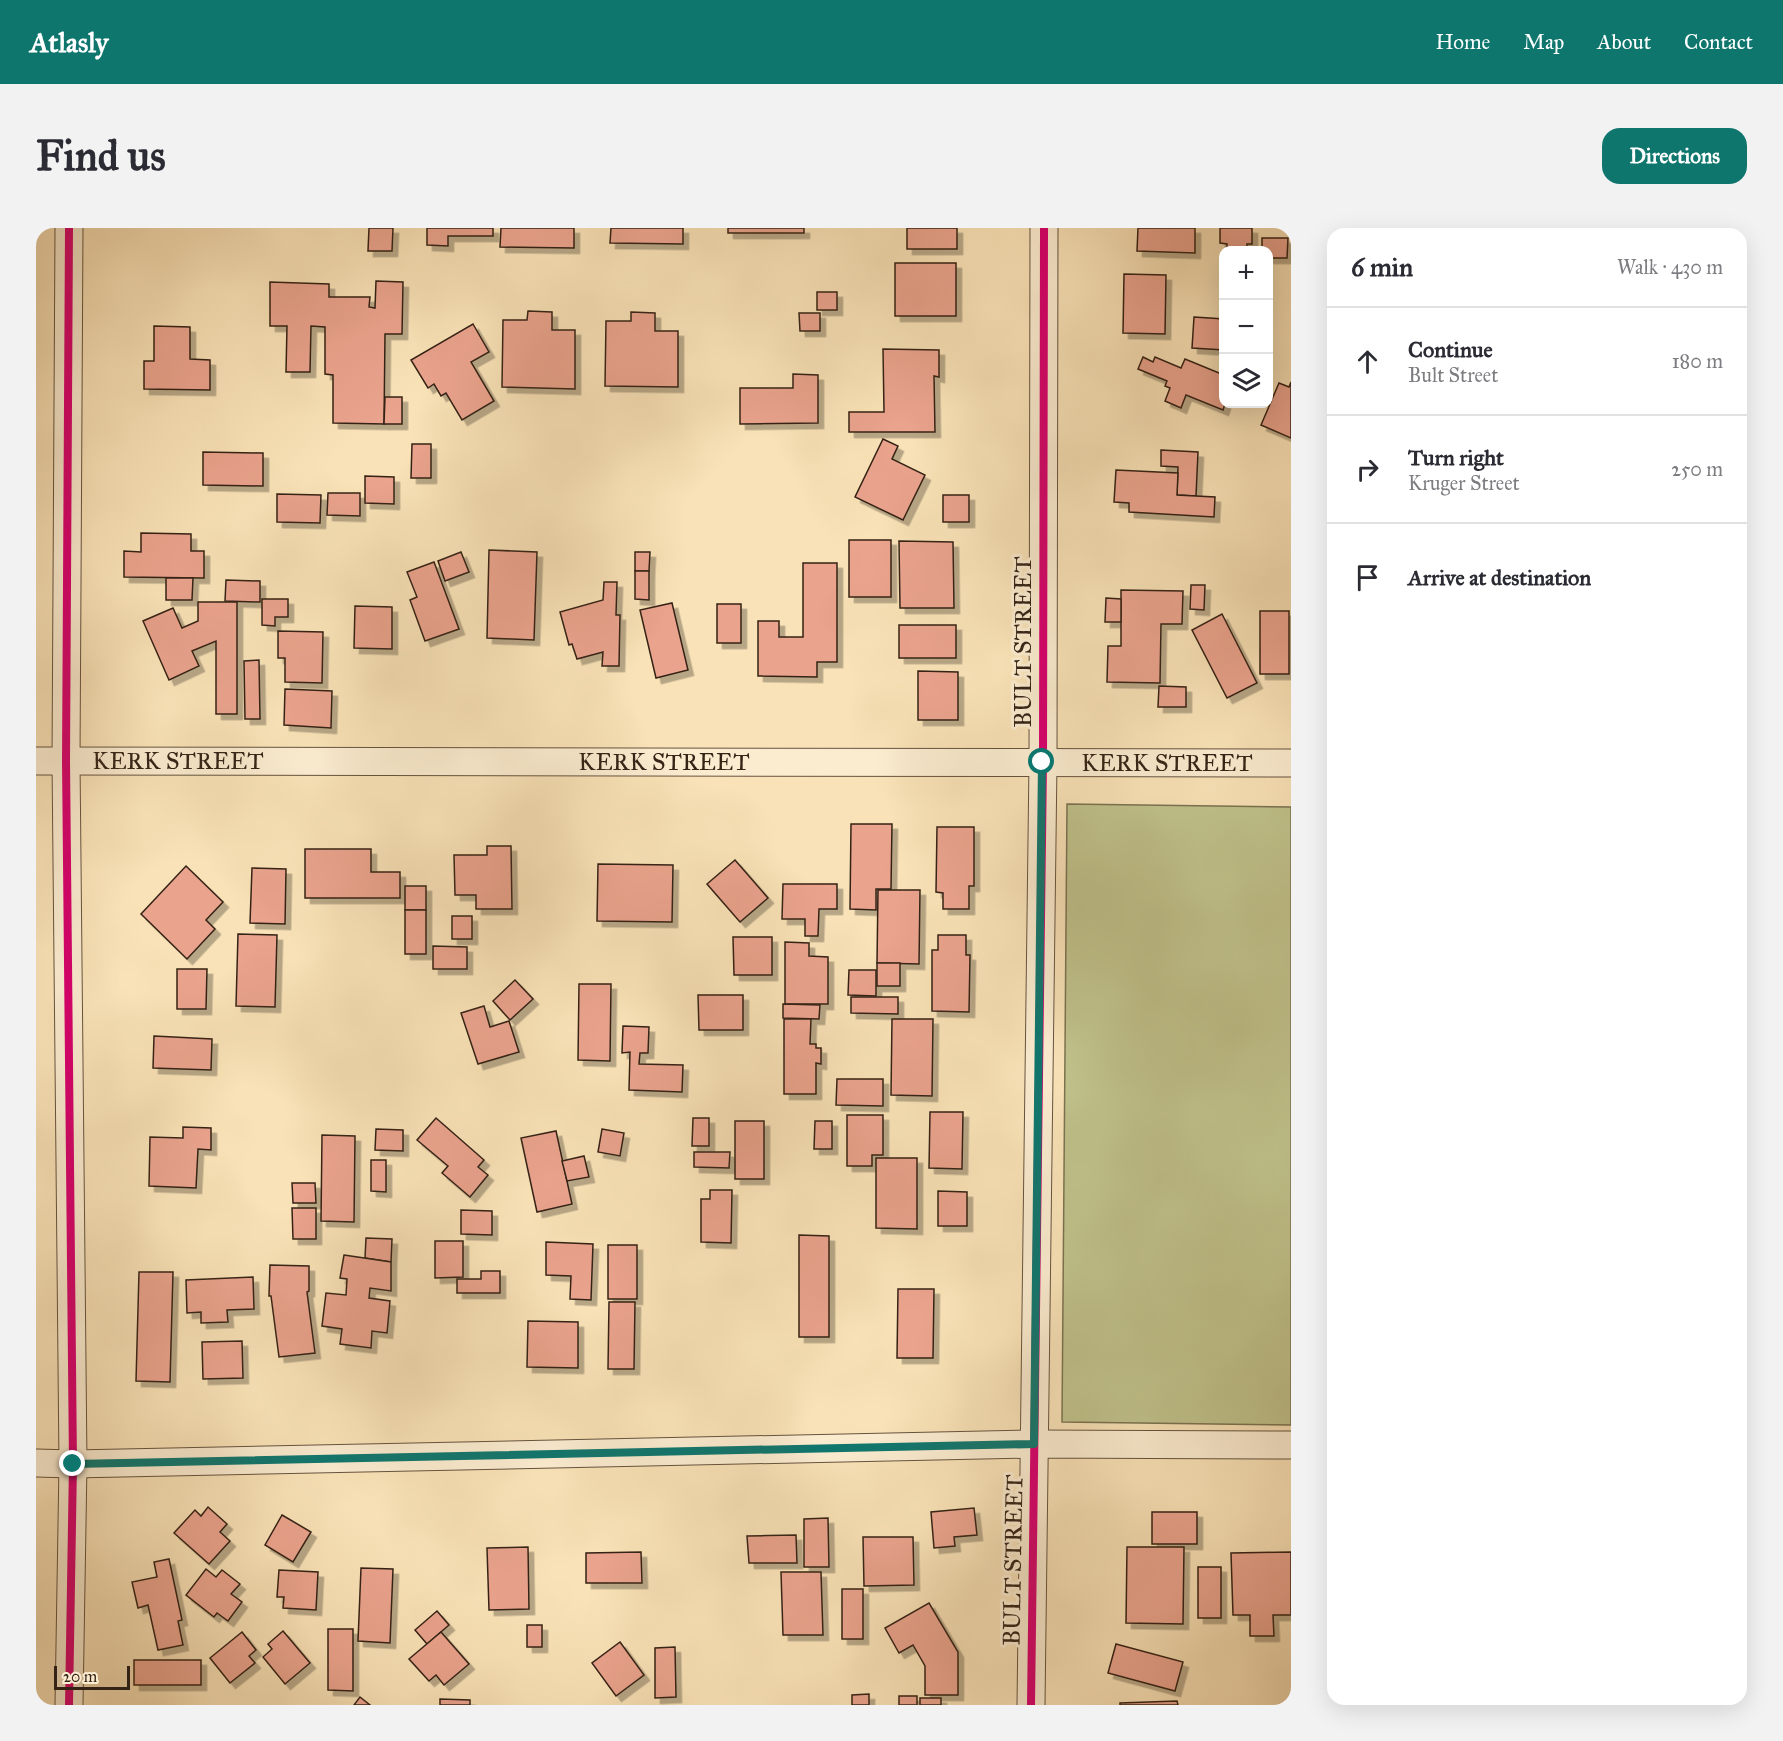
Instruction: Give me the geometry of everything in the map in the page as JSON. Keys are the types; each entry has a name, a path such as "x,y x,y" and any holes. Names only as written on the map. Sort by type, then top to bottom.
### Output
{"street":[{"path":"69,228 66,761 73,1464 69,1705"},
{"name":"BULT STREET","path":"1031,1705 1042,762 1044,228"},
{"name":"KERK STREET","path":"36,761 1291,764"},
{"path":"36,1463 1034,1444 1291,1445"}],"green space":[{"path":"1067,804 1291,807 1291,1425 1062,1422"}],"building":[{"path":"369,228 393,228 392,251 368,251"},
{"path":"427,228 493,228 493,236 448,236 448,246 427,245"},
{"path":"501,228 574,228 574,248 500,247"},
{"path":"611,228 683,228 683,244 610,243"},
{"path":"728,228 804,228 804,233 728,233"},
{"path":"907,228 957,228 957,249 907,249"},
{"path":"1138,228 1195,228 1195,253 1137,251"},
{"path":"1220,228 1252,228 1252,244 1227,246 1227,244 1220,243"},
{"path":"1262,238 1288,238 1287,258 1273,258 1273,246 1262,246"},
{"path":"895,263 956,263 956,316 895,316"},
{"path":"1124,274 1166,275 1165,334 1123,333"},
{"path":"376,281 403,282 402,334 385,334 384,424 333,423 333,375 325,374 325,327 311,326 310,372 286,372 287,326 270,326 270,282 329,284 329,297 370,297 369,307 375,308"},
{"path":"817,292 837,292 837,310 817,310"},
{"path":"528,311 552,312 552,330 575,330 575,389 502,387 503,320 527,320"},
{"path":"631,312 655,313 655,331 678,331 678,387 605,386 606,321 631,321"},
{"path":"799,313 820,313 820,331 800,331"},
{"path":"1194,317 1219,319 1219,350 1192,348"},
{"path":"473,324 489,352 471,362 494,401 462,420 446,393 441,396 434,384 428,388 411,360"},
{"path":"154,326 190,327 190,359 210,360 210,390 144,389 144,361 154,361"},
{"path":"883,349 939,350 939,377 934,376 935,432 849,432 849,412 884,412"},
{"path":"1143,357 1153,362 1155,357 1181,368 1185,359 1219,373 1219,408 1224,408 1223,410 1186,395 1181,408 1165,401 1170,388 1165,386 1167,381 1138,369"},
{"path":"793,374 818,375 818,423 740,424 740,388 793,388"},
{"path":"1291,382 1291,438 1261,425 1268,408 1273,408 1273,397 1279,383 1289,387"},
{"path":"385,397 402,397 402,424 384,424"},
{"path":"883,439 898,446 892,459 925,475 903,520 855,497"},
{"path":"412,444 431,444 431,478 411,478"},
{"path":"1161,450 1198,452 1196,496 1177,495 1178,467 1161,466"},
{"path":"203,452 263,453 263,486 203,485"},
{"path":"1116,470 1178,473 1177,495 1215,497 1214,517 1129,512 1129,503 1114,502"},
{"path":"365,476 394,477 394,504 365,503"},
{"path":"328,493 360,493 360,516 327,515"},
{"path":"277,494 321,495 320,523 277,522"},
{"path":"943,495 969,495 969,522 943,522"},
{"path":"141,533 191,534 191,551 204,551 204,578 124,577 124,551 141,552"},
{"path":"849,540 891,540 891,597 849,597"},
{"path":"899,541 953,542 954,608 900,608"},
{"path":"489,550 537,552 534,640 487,638"},
{"path":"461,552 469,572 445,581 438,561"},
{"path":"635,552 650,552 649,571 635,571"},
{"path":"434,562 459,629 425,641 410,600 417,597 407,572"},
{"path":"803,563 837,563 837,662 817,662 817,677 758,676 758,621 779,621 779,637 803,637"},
{"path":"635,571 649,571 649,600 635,599"},
{"path":"166,578 193,578 192,600 166,600"},
{"path":"226,580 260,581 260,602 225,601"},
{"path":"604,582 617,582 616,615 620,615 619,666 602,666 603,652 577,659 572,644 569,645 560,612 603,600"},
{"path":"1191,585 1205,585 1204,610 1190,609"},
{"path":"1121,590 1183,591 1182,624 1161,624 1160,683 1107,682 1108,646 1121,646"},
{"path":"1106,598 1121,599 1121,622 1105,622"},
{"path":"262,599 288,599 288,617 275,617 275,626 262,625"},
{"path":"198,602 237,602 237,714 216,714 216,641 192,651 199,666 169,680 143,621 173,608 182,628 198,621"},
{"path":"672,603 688,670 656,678 640,610"},
{"path":"717,604 741,604 741,643 717,643"},
{"path":"355,606 392,607 392,649 354,648"},
{"path":"1260,611 1289,611 1289,674 1260,674"},
{"path":"1222,614 1257,683 1227,698 1192,630"},
{"path":"899,625 956,625 956,658 899,658"},
{"path":"278,631 323,632 322,683 285,682 285,658 278,658"},
{"path":"259,660 260,719 245,719 244,661"},
{"path":"918,671 958,672 958,720 918,720"},
{"path":"1159,686 1186,687 1186,707 1158,707"},
{"path":"285,689 332,691 331,728 284,725"},
{"path":"851,824 892,824 891,889 876,889 876,910 850,909"},
{"path":"937,827 974,827 974,886 969,886 969,909 943,909 943,893 936,892"},
{"path":"487,846 511,846 512,909 476,909 476,895 455,895 454,855 487,855"},
{"path":"305,849 371,849 371,872 400,872 400,898 305,898"},
{"path":"735,860 768,898 740,922 707,884"},
{"path":"598,864 673,865 672,922 597,921"},
{"path":"186,866 223,902 206,920 215,929 187,959 141,914"},
{"path":"252,868 286,869 285,924 250,923"},
{"path":"783,884 837,884 837,909 819,909 818,936 805,936 805,919 782,919"},
{"path":"405,886 426,886 426,910 405,910"},
{"path":"878,890 920,890 919,964 877,963"},
{"path":"405,910 426,910 426,954 405,954"},
{"path":"452,916 472,916 472,939 452,939"},
{"path":"238,934 277,935 275,1007 236,1006"},
{"path":"938,935 966,935 966,955 970,955 969,1012 932,1011 932,950 938,950"},
{"path":"733,937 772,937 772,975 734,975"},
{"path":"785,942 809,943 809,956 828,957 828,1004 785,1004"},
{"path":"433,946 467,947 467,969 433,969"},
{"path":"877,963 900,963 900,986 877,986"},
{"path":"177,969 207,969 206,1009 177,1009"},
{"path":"849,970 876,970 876,996 848,995"},
{"path":"515,980 533,999 510,1020 493,1001"},
{"path":"579,984 611,984 610,1061 578,1060"},
{"path":"698,995 743,995 743,1030 699,1030"},
{"path":"851,997 898,997 898,1014 851,1013"},
{"path":"783,1004 820,1005 819,1019 783,1018"},
{"path":"484,1006 490,1027 509,1021 519,1052 478,1064 461,1013"},
{"path":"784,1019 811,1019 810,1044 816,1044 816,1048 821,1048 821,1064 816,1063 816,1094 784,1094"},
{"path":"892,1019 933,1019 932,1096 891,1095"},
{"path":"623,1026 649,1027 648,1053 640,1053 639,1064 683,1065 682,1092 629,1090 630,1052 622,1053"},
{"path":"154,1036 212,1039 211,1070 153,1068"},
{"path":"837,1079 883,1079 883,1106 836,1105"},
{"path":"930,1112 963,1112 962,1169 929,1168"},
{"path":"847,1115 883,1115 883,1155 872,1155 872,1166 847,1166"},
{"path":"436,1118 484,1160 478,1167 488,1175 470,1197 442,1173 448,1166 417,1140"},
{"path":"693,1118 709,1118 709,1146 692,1146"},
{"path":"735,1121 764,1121 764,1179 735,1179"},
{"path":"815,1121 832,1121 832,1149 814,1149"},
{"path":"183,1127 211,1128 211,1150 198,1149 196,1188 149,1186 150,1137 183,1138"},
{"path":"376,1129 403,1130 403,1151 375,1150"},
{"path":"602,1129 624,1133 620,1156 598,1152"},
{"path":"556,1131 572,1204 537,1212 521,1138"},
{"path":"322,1135 355,1136 354,1222 321,1221"},
{"path":"694,1152 730,1152 729,1168 694,1167"},
{"path":"584,1156 589,1177 567,1181 562,1161"},
{"path":"876,1158 917,1158 917,1229 876,1228"},
{"path":"371,1160 386,1160 386,1192 371,1191"},
{"path":"292,1183 315,1183 316,1203 293,1203"},
{"path":"710,1190 732,1190 731,1243 701,1242 701,1199 710,1199"},
{"path":"938,1191 967,1192 967,1226 938,1226"},
{"path":"292,1208 316,1208 316,1239 293,1239"},
{"path":"461,1210 492,1211 492,1235 461,1234"},
{"path":"799,1235 829,1236 829,1337 799,1337"},
{"path":"366,1238 392,1239 391,1262 365,1258"},
{"path":"435,1241 463,1241 463,1277 435,1278"},
{"path":"546,1242 593,1244 591,1300 570,1299 571,1276 546,1275"},
{"path":"608,1245 637,1245 637,1299 608,1299"},
{"path":"344,1255 391,1262 391,1291 370,1288 369,1298 390,1301 387,1333 372,1331 371,1348 340,1344 342,1329 322,1326 326,1293 346,1295 347,1279 340,1278"},
{"path":"270,1265 309,1266 309,1291 307,1292 315,1353 279,1357 271,1296 269,1296"},
{"path":"481,1271 500,1271 500,1293 457,1293 457,1279 481,1279"},
{"path":"139,1272 173,1272 170,1382 136,1381"},
{"path":"253,1277 254,1309 227,1310 228,1322 201,1323 201,1312 187,1313 186,1280"},
{"path":"898,1289 934,1289 933,1358 897,1358"},
{"path":"609,1302 635,1302 634,1369 608,1369"},
{"path":"528,1321 578,1322 578,1368 527,1367"},
{"path":"242,1341 243,1378 203,1379 202,1342"},
{"path":"208,1507 227,1524 220,1532 230,1541 209,1564 174,1533 195,1510 201,1516"},
{"path":"974,1508 977,1535 954,1537 955,1546 934,1548 931,1512"},
{"path":"1152,1512 1197,1512 1197,1544 1152,1544"},
{"path":"282,1515 311,1532 293,1562 265,1545"},
{"path":"828,1518 829,1567 804,1567 804,1519"},
{"path":"796,1535 797,1563 749,1563 747,1536"},
{"path":"863,1537 913,1537 914,1585 864,1586"},
{"path":"528,1547 529,1609 489,1610 487,1548"},
{"path":"1127,1547 1184,1547 1183,1624 1126,1623"},
{"path":"641,1552 642,1583 586,1583 586,1553"},
{"path":"1291,1552 1291,1615 1273,1615 1274,1636 1250,1636 1250,1615 1233,1615 1231,1553"},
{"path":"169,1559 182,1620 178,1621 183,1645 158,1650 148,1605 138,1608 132,1582 157,1577 154,1562"},
{"path":"1198,1567 1221,1567 1221,1618 1198,1618"},
{"path":"361,1568 393,1569 390,1643 358,1641"},
{"path":"206,1569 216,1577 222,1570 240,1584 231,1594 242,1602 228,1621 217,1613 214,1617 186,1595"},
{"path":"279,1570 318,1572 316,1610 283,1608 284,1597 277,1597"},
{"path":"781,1572 821,1572 823,1635 783,1635"},
{"path":"842,1589 863,1589 863,1639 842,1639"},
{"path":"929,1603 958,1652 958,1695 925,1695 925,1666 913,1645 899,1653 885,1628"},
{"path":"437,1611 449,1625 427,1644 415,1630"},
{"path":"527,1625 542,1625 542,1647 527,1647"},
{"path":"328,1629 353,1629 353,1691 328,1690"},
{"path":"283,1631 310,1663 285,1684 263,1657 272,1649 268,1644"},
{"path":"242,1632 256,1650 249,1656 255,1663 230,1683 210,1658"},
{"path":"441,1632 469,1664 444,1685 436,1675 429,1681 409,1659"},
{"path":"620,1642 644,1675 616,1696 592,1663"},
{"path":"1116,1644 1183,1662 1175,1691 1108,1673"},
{"path":"675,1647 676,1697 655,1698 655,1648"},
{"path":"134,1660 201,1660 201,1685 134,1685"},
{"path":"869,1694 869,1705 852,1705 852,1695"},
{"path":"899,1696 917,1696 917,1705 899,1705"},
{"path":"360,1697 370,1705 354,1705"},
{"path":"920,1698 941,1698 941,1705 920,1705"},
{"path":"440,1699 470,1700 470,1705 440,1705"},
{"path":"1177,1701 1178,1705 1120,1705 1120,1703"}],"cycle path":[{"path":"69,228 66,761 73,1464 69,1705"},
{"path":"1031,1705 1043,762 1044,228"}],"route":[{"path":"73,1464 1034,1444 1042,762"}]}
